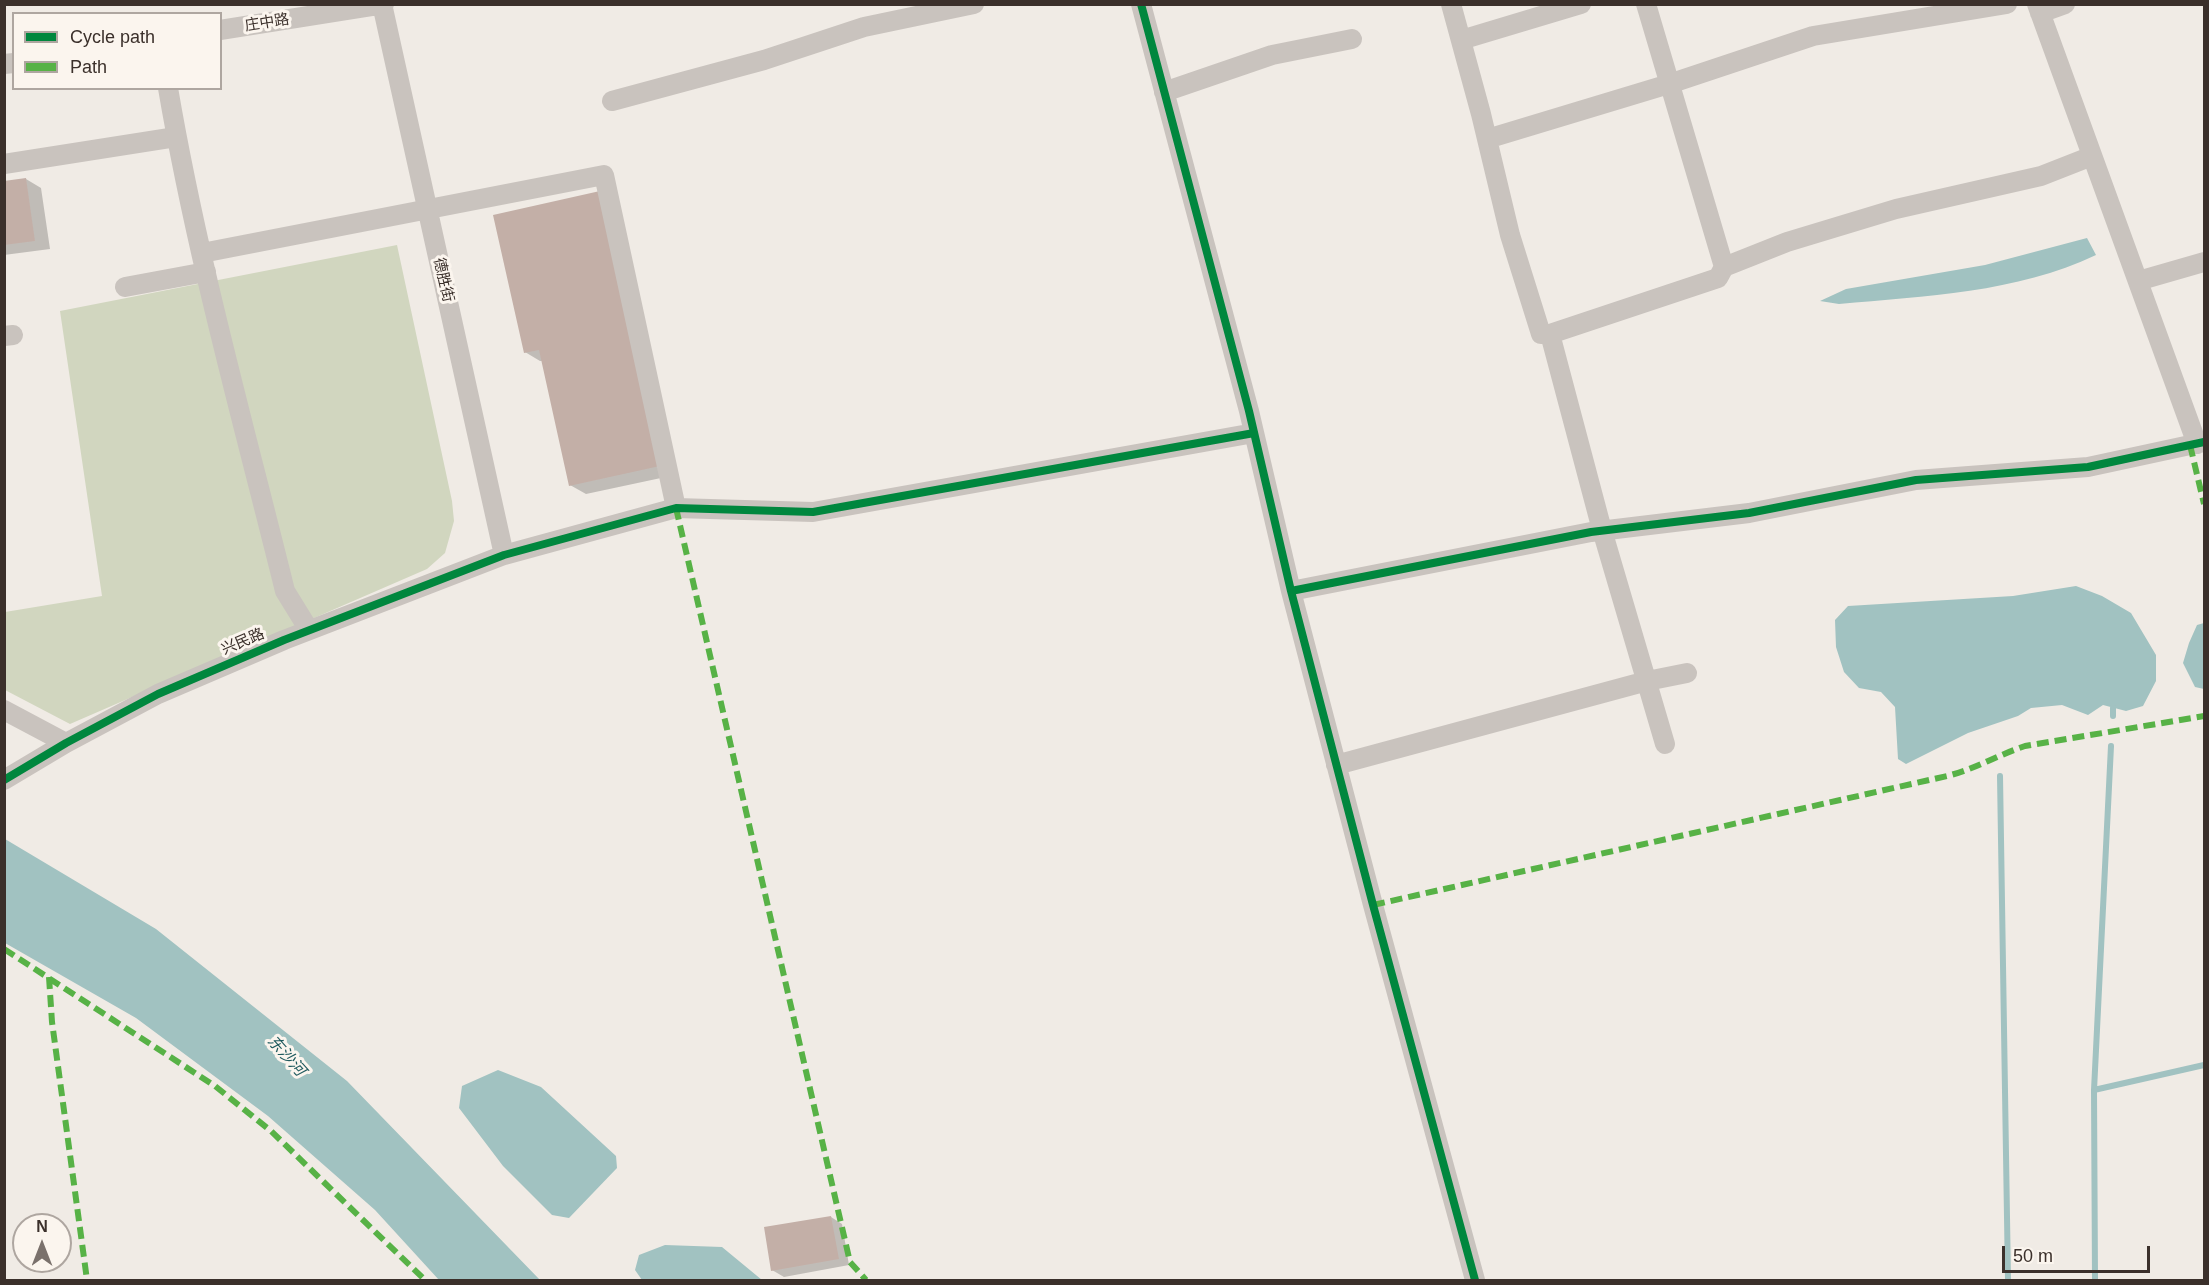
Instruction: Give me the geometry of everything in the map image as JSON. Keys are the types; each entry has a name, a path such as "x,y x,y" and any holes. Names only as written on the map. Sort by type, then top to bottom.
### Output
{"street":[{"path":"612,101 764,60 864,27 974,4"},
{"path":"1141,4 1254,433 1291,591 1336,765 1476,1281"},
{"path":"1451,4 1510,235 1540,334 1550,334 1718,278 1724,267 1787,242 1874,216 2042,176 2092,156"},
{"path":"1461,40 1581,4"},
{"path":"1646,4 1724,267"},
{"path":"1487,139 1669,84 1813,36 2007,4"},
{"path":"1291,591 1602,530 1749,513 1916,480 2088,467 2201,443 2138,281 2039,9 2065,4"},
{"name":"庄中路","path":"222,30 383,5"},
{"name":"德胜街","path":"383,5 504,555"},
{"path":"1164,92 1272,55 1352,39"},
{"path":"168,90 176,137 204,263 285,591 309,630"},
{"path":"4,164 176,137"},
{"path":"125,287 204,263 427,209 604,175 676,508"},
{"path":"2138,281 2205,262"},
{"path":"1550,334 1602,530 1665,744"},
{"name":"兴民路","path":"4,780 66,743 158,694 309,630 504,555 676,508 813,512 1254,433"},
{"path":"1336,765 1687,672"},
{"path":"4,710 66,743"}],"green space":[{"path":"397,245 452,501 454,521 445,553 427,569 70,724 5,690 5,612 102,596 60,311"}],"water":[{"path":"2087,238 2096,255 2034,278 1937,295 1839,304 1820,301 1846,289 1985,265"},
{"path":"2076,586 2102,596 2131,613 2156,655 2156,681 2143,706 2126,711 2103,705 2088,715 2062,705 2031,708 2018,716 1968,733 1906,764 1898,759 1895,707 1881,692 1859,688 1844,672 1836,647 1835,620 1848,606 2013,596"},
{"path":"2204,623 2204,689 2195,687 2183,663 2197,625"},
{"name":"东沙河","path":"5,839 156,929 347,1081 540,1280 439,1280 375,1210 268,1116 136,1018 5,943"},
{"path":"498,1070 541,1087 616,1156 617,1168 569,1218 552,1215 503,1166 459,1108 462,1086"},
{"path":"665,1245 722,1247 762,1280 642,1280 635,1270 639,1255"}],"building":[{"path":"26,178 35,241 4,245 4,181"},
{"path":"600,191 660,466 569,486 539,350 524,353 493,215"},
{"path":"831,1216 839,1259 771,1271 764,1227"}],"waterway":[{"path":"2113,708 2113,716"},
{"path":"2095,1280 2094,1090 2111,746"},
{"path":"2000,776 2008,1280"},
{"path":"2094,1090 2204,1065"}],"marked path":[{"path":"2190,445 2204,504"},
{"path":"676,508 850,1262 866,1280"},
{"path":"1373,905 1947,776 2025,746 2204,716"},
{"path":"4,949 215,1086 271,1131 425,1280"},
{"path":"49,977 52,1022 87,1280"}],"cycle path":[{"path":"1141,4 1249,411 1291,591 1373,905 1475,1280"},
{"path":"4,780 66,743 158,694 284,640 504,555 676,508 813,512 1254,433"},
{"path":"1291,591 1591,532 1749,513 1916,480 2088,467 2204,442"}]}
